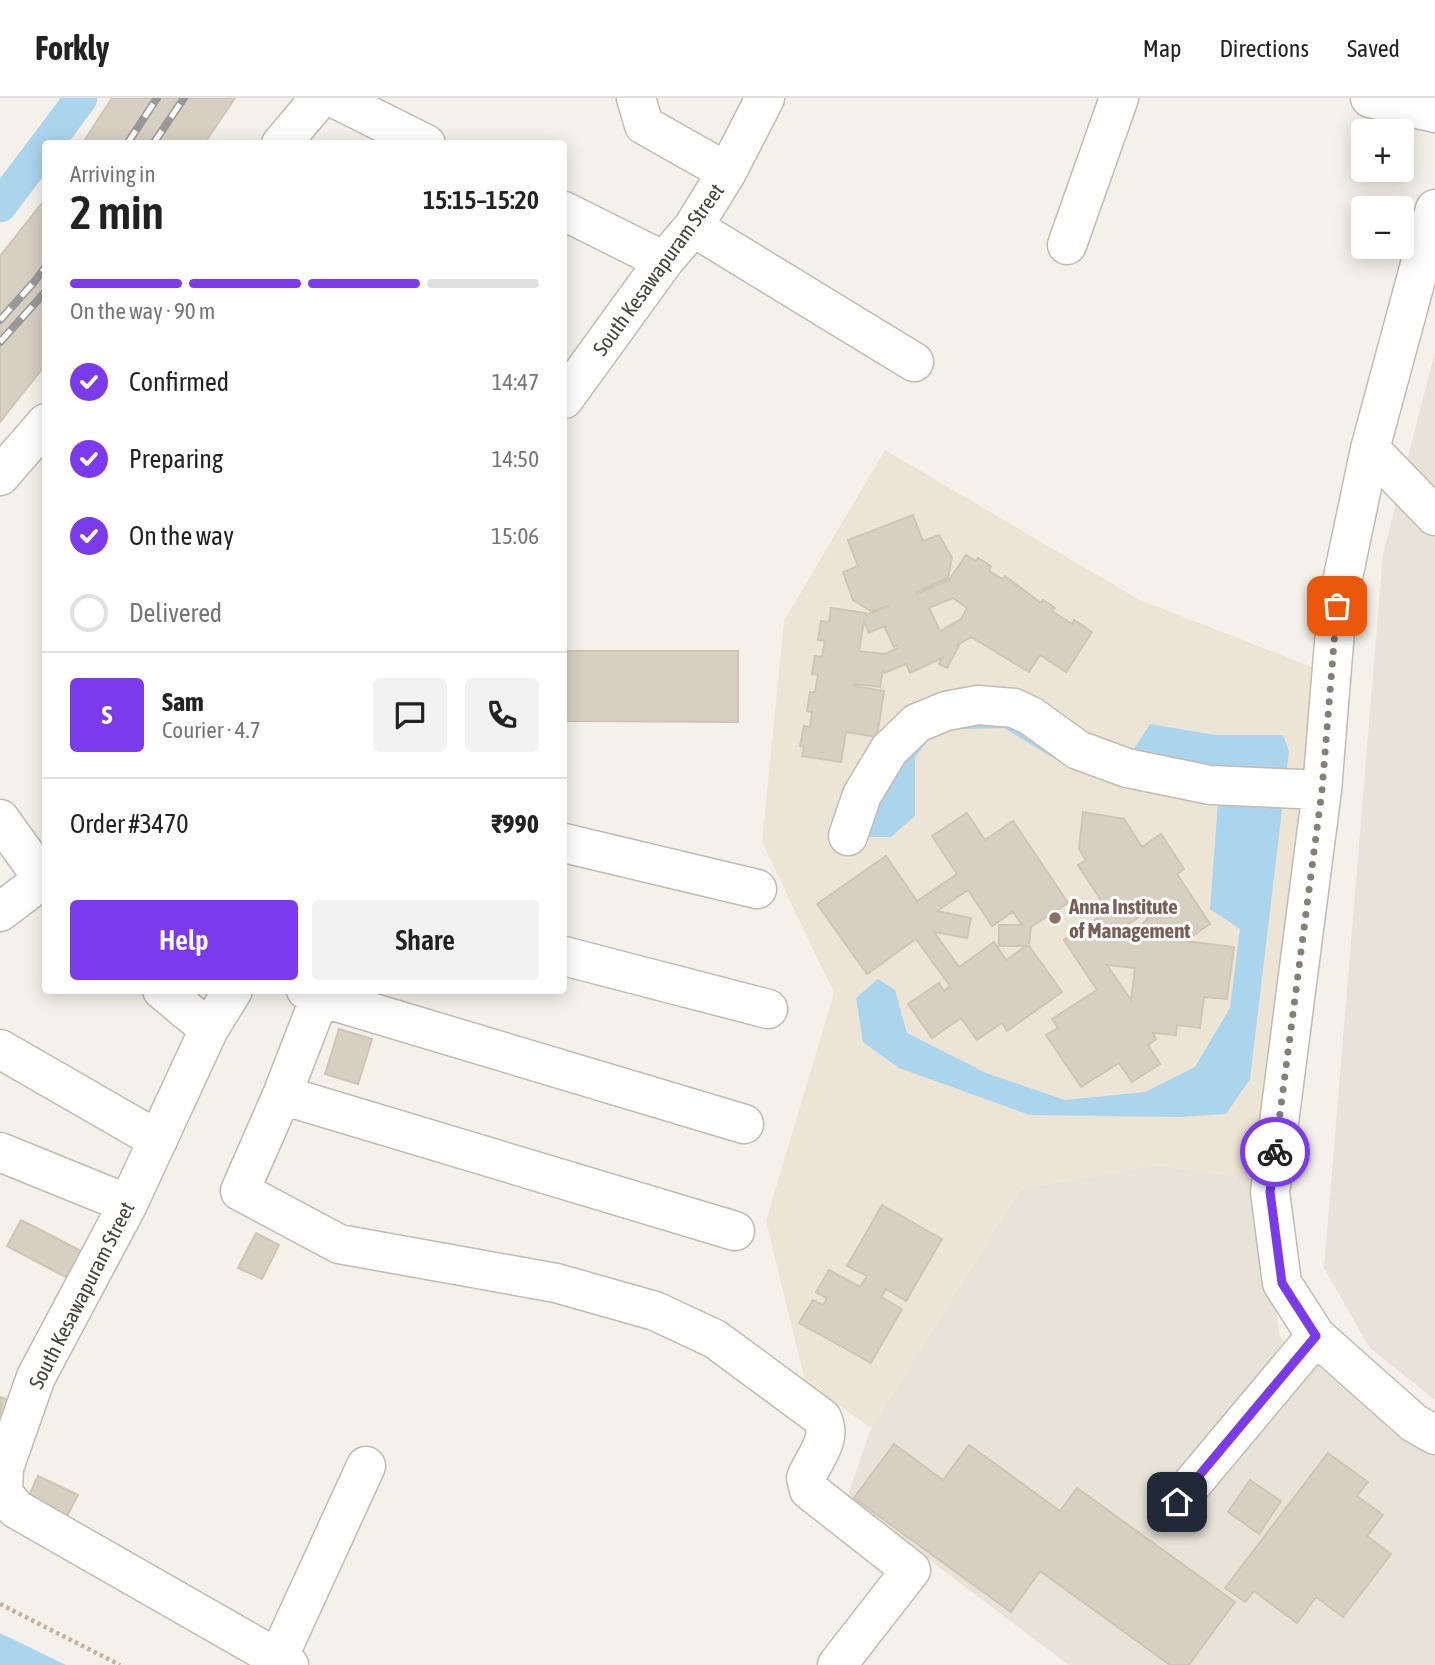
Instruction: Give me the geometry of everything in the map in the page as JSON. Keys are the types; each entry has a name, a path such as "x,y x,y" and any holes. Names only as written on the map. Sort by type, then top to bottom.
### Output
{"street":[{"path":"284,140 320,98"},
{"path":"334,98 418,140"},
{"path":"636,98 644,125 727,172"},
{"name":"South Kesawapuram Street","path":"567,395 664,261 693,227 727,172 765,98"},
{"path":"1067,245 1119,98"},
{"path":"1370,98 1435,113"},
{"path":"1435,209 1370,449 1337,606 1308,789 1270,1192 1282,1283 1316,1336 1414,1423 1435,1435"},
{"path":"567,212 664,261"},
{"path":"693,227 914,362"},
{"path":"0,476 42,428"},
{"path":"1370,449 1435,516"},
{"path":"848,836 862,795 889,750 917,723 946,711 978,705 1014,708 1031,716 1078,750 1127,768 1210,785 1308,789"},
{"path":"0,819 42,877"},
{"path":"567,844 757,889"},
{"path":"0,912 42,881"},
{"path":"567,957 768,1009"},
{"path":"167,994 209,1029"},
{"name":"South Kesawapuram Street","path":"231,994 209,1029 128,1204 36,1377 4,1468 3,1493 16,1509 284,1661"},
{"path":"744,1124 313,994 282,1095 240,1191 339,1244 556,1283 655,1311 715,1339 822,1418 826,1435 806,1478 809,1490 911,1570 836,1665"},
{"path":"0,1049 158,1140"},
{"path":"282,1095 736,1231"},
{"path":"0,1152 128,1204"},
{"path":"1177,1502 1316,1336"},
{"path":"284,1661 366,1466"}],"path":[{"path":"0,1604 120,1665"}],"shaded area":[{"path":"1435,352 1435,1400 1370,1348 1324,1268 1383,554"},
{"name":"Anna Institute of Management","path":"885,450 1138,599 1337,677 1282,1183 1156,1165 1020,1189 871,1428 805,1381 766,1221 834,993 762,842 784,621"},
{"path":"1156,1165 1282,1183 1272,1281 1280,1337 1435,1455 1435,1665 1069,1665 847,1498 871,1428 1020,1189"}],"water":[{"path":"991,712 1130,755 1150,724 1215,735 1283,735 1289,751 1250,1079 1226,1114 1180,1117 1030,1115 899,1068 863,1042 856,998 878,979 895,990 907,1033 986,1073 1065,1100 1145,1092 1195,1067 1230,1008 1240,929 1210,909 1218,802 1169,794 1073,770 1004,728 936,730 915,757 915,816 891,837 867,837 871,803 913,729"},
{"path":"0,1633 66,1665 0,1665"}],"building":[{"path":"112,98 235,98 207,140 85,140"},
{"path":"42,203 42,369 0,422 0,256"},
{"path":"913,515 923,541 939,535 952,558 948,578 916,592 917,594 949,580 966,555 976,561 978,558 991,566 989,571 1002,579 1005,576 1041,603 1043,600 1055,608 1052,611 1072,624 1074,620 1092,632 1066,672 1040,655 1029,672 971,637 957,645 959,646 947,668 939,664 942,658 910,673 906,664 884,673 883,670 880,687 854,684 884,691 877,737 846,732 841,762 802,756 804,747 800,746 804,726 810,727 812,712 807,711 810,692 815,692 818,675 812,674 815,656 822,657 825,641 818,640 821,621 829,622 831,608 866,615 889,606 871,611 853,600 843,572 858,566 848,540","holes":["953,598 967,608 961,619 940,631 929,608","864,621 869,633 884,626 894,647 897,645 898,648 885,654 859,651"]},
{"path":"567,651 738,651 738,722 567,721"},
{"path":"1083,812 1124,819 1142,847 1161,834 1184,869 1177,874 1210,924 1185,941 1234,947 1227,999 1204,997 1200,1028 1177,1025 1176,1035 1153,1033 1156,1039 1148,1045 1160,1064 1132,1082 1119,1063 1081,1087 1046,1035 1058,1028 1052,1019 1097,990 1064,940 1108,911 1078,865 1086,860 1079,849","holes":["1145,913 1148,919 1143,923 1152,937 1115,933","1107,965 1135,968 1131,1000"]},
{"path":"967,813 985,840 1013,821 1068,903 1031,927 1029,946 1062,992 1007,1031 1002,1023 977,1040 961,1018 932,1038 908,1004 939,983 944,991 950,986 916,939 867,974 817,904 886,856 917,901 957,874 932,836","holes":["968,890 992,926 1013,912 1022,925 999,925 999,946 1026,946 1006,960 994,942 959,967 934,932 967,938 971,918 937,911"]},
{"path":"339,1029 372,1039 358,1084 325,1074"},
{"path":"882,1205 942,1239 906,1301 886,1289 881,1297 902,1309 871,1363 799,1323 813,1300 823,1305 827,1298 816,1292 829,1270 860,1287 867,1276 847,1266"},
{"path":"21,1220 87,1254 73,1281 7,1246"},
{"path":"256,1233 279,1245 262,1279 238,1268"},
{"path":"0,1397 15,1402 0,1431"},
{"path":"894,1444 943,1480 969,1445 1060,1511 1077,1488 1235,1602 1189,1665 1170,1665 1040,1571 1011,1612 854,1498"},
{"path":"1328,1453 1368,1482 1357,1496 1383,1515 1367,1536 1391,1554 1343,1617 1316,1597 1297,1623 1254,1591 1245,1602 1225,1588"},
{"path":"38,1476 78,1495 66,1518 27,1500"},
{"path":"1250,1480 1281,1501 1259,1534 1228,1512"}],"waterway":[{"path":"50,140 81,98"},
{"path":"0,206 42,150"}],"railway":[{"path":"130,140 157,98"},
{"path":"156,140 184,98"},
{"path":"0,320 42,271"},
{"path":"0,342 42,295"}],"way so far":[{"path":"1275,1152 1322,790 1337,606"}],"place":[{"name":"Anna Institute of Management","path":"1055,918"}],"route":[{"path":"1177,1502 1316,1336 1282,1283 1270,1192 1275,1152"}]}
